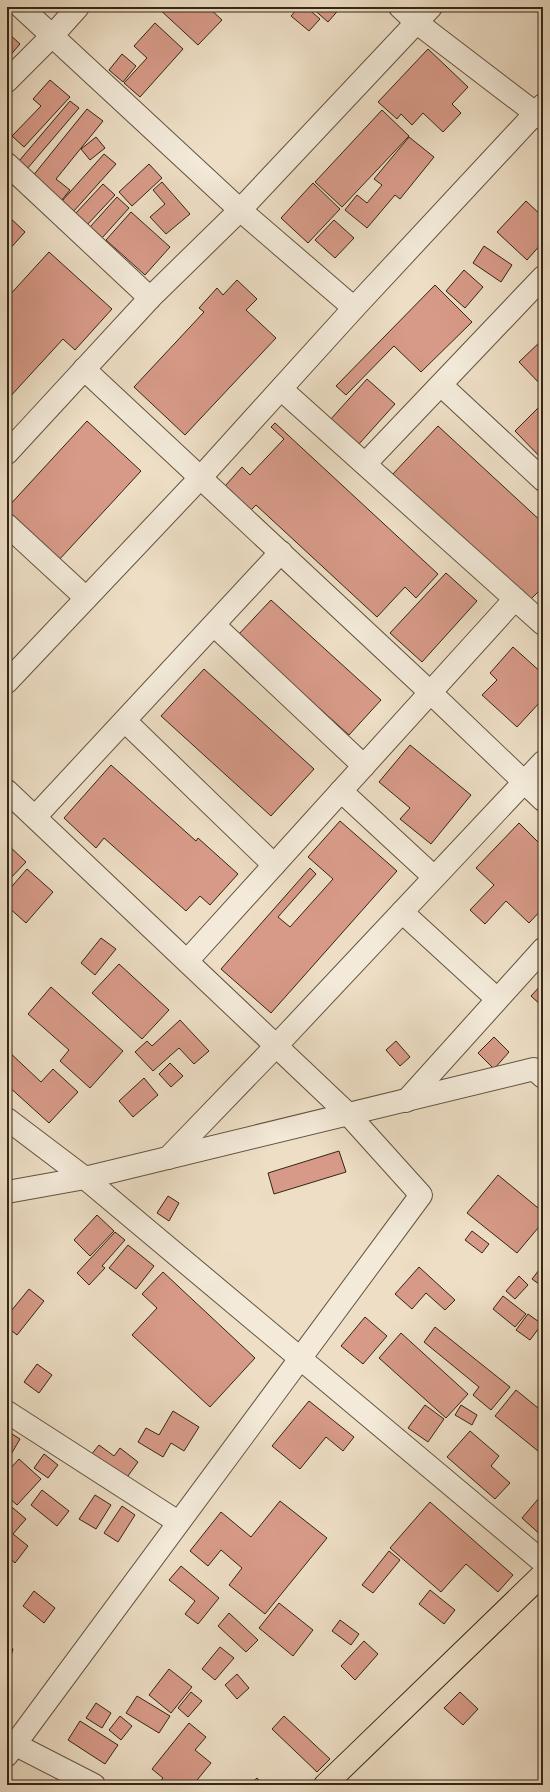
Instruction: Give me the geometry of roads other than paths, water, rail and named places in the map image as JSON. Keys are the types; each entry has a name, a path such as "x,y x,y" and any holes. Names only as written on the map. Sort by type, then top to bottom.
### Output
{"main road":[{"path":"325,1785 543,1574"}],"street":[{"path":"21,7 240,210 354,308"},
{"path":"7,81 52,36 78,7"},
{"path":"7,682 201,477 354,308 541,112 416,22 400,7"},
{"path":"7,453 150,298 240,210 431,7"},
{"path":"7,164 150,298"},
{"path":"365,464 540,286"},
{"path":"84,369 281,552 543,800"},
{"path":"441,385 543,480"},
{"path":"281,389 543,624"},
{"path":"7,525 86,598"},
{"path":"35,818 281,552"},
{"path":"187,961 515,599"},
{"path":"214,625 364,766"},
{"path":"125,721 274,865"},
{"path":"168,1158 276,1046 543,762"},
{"path":"7,791 348,1114 421,1195 11,1749 94,1785"},
{"path":"341,791 434,877"},
{"path":"402,912 497,999"},
{"path":"406,1101 543,949"},
{"path":"7,1192 85,1178 534,1069 543,1077"},
{"path":"7,1119 85,1178 543,1562"},
{"path":"7,1412 178,1522"}]}
